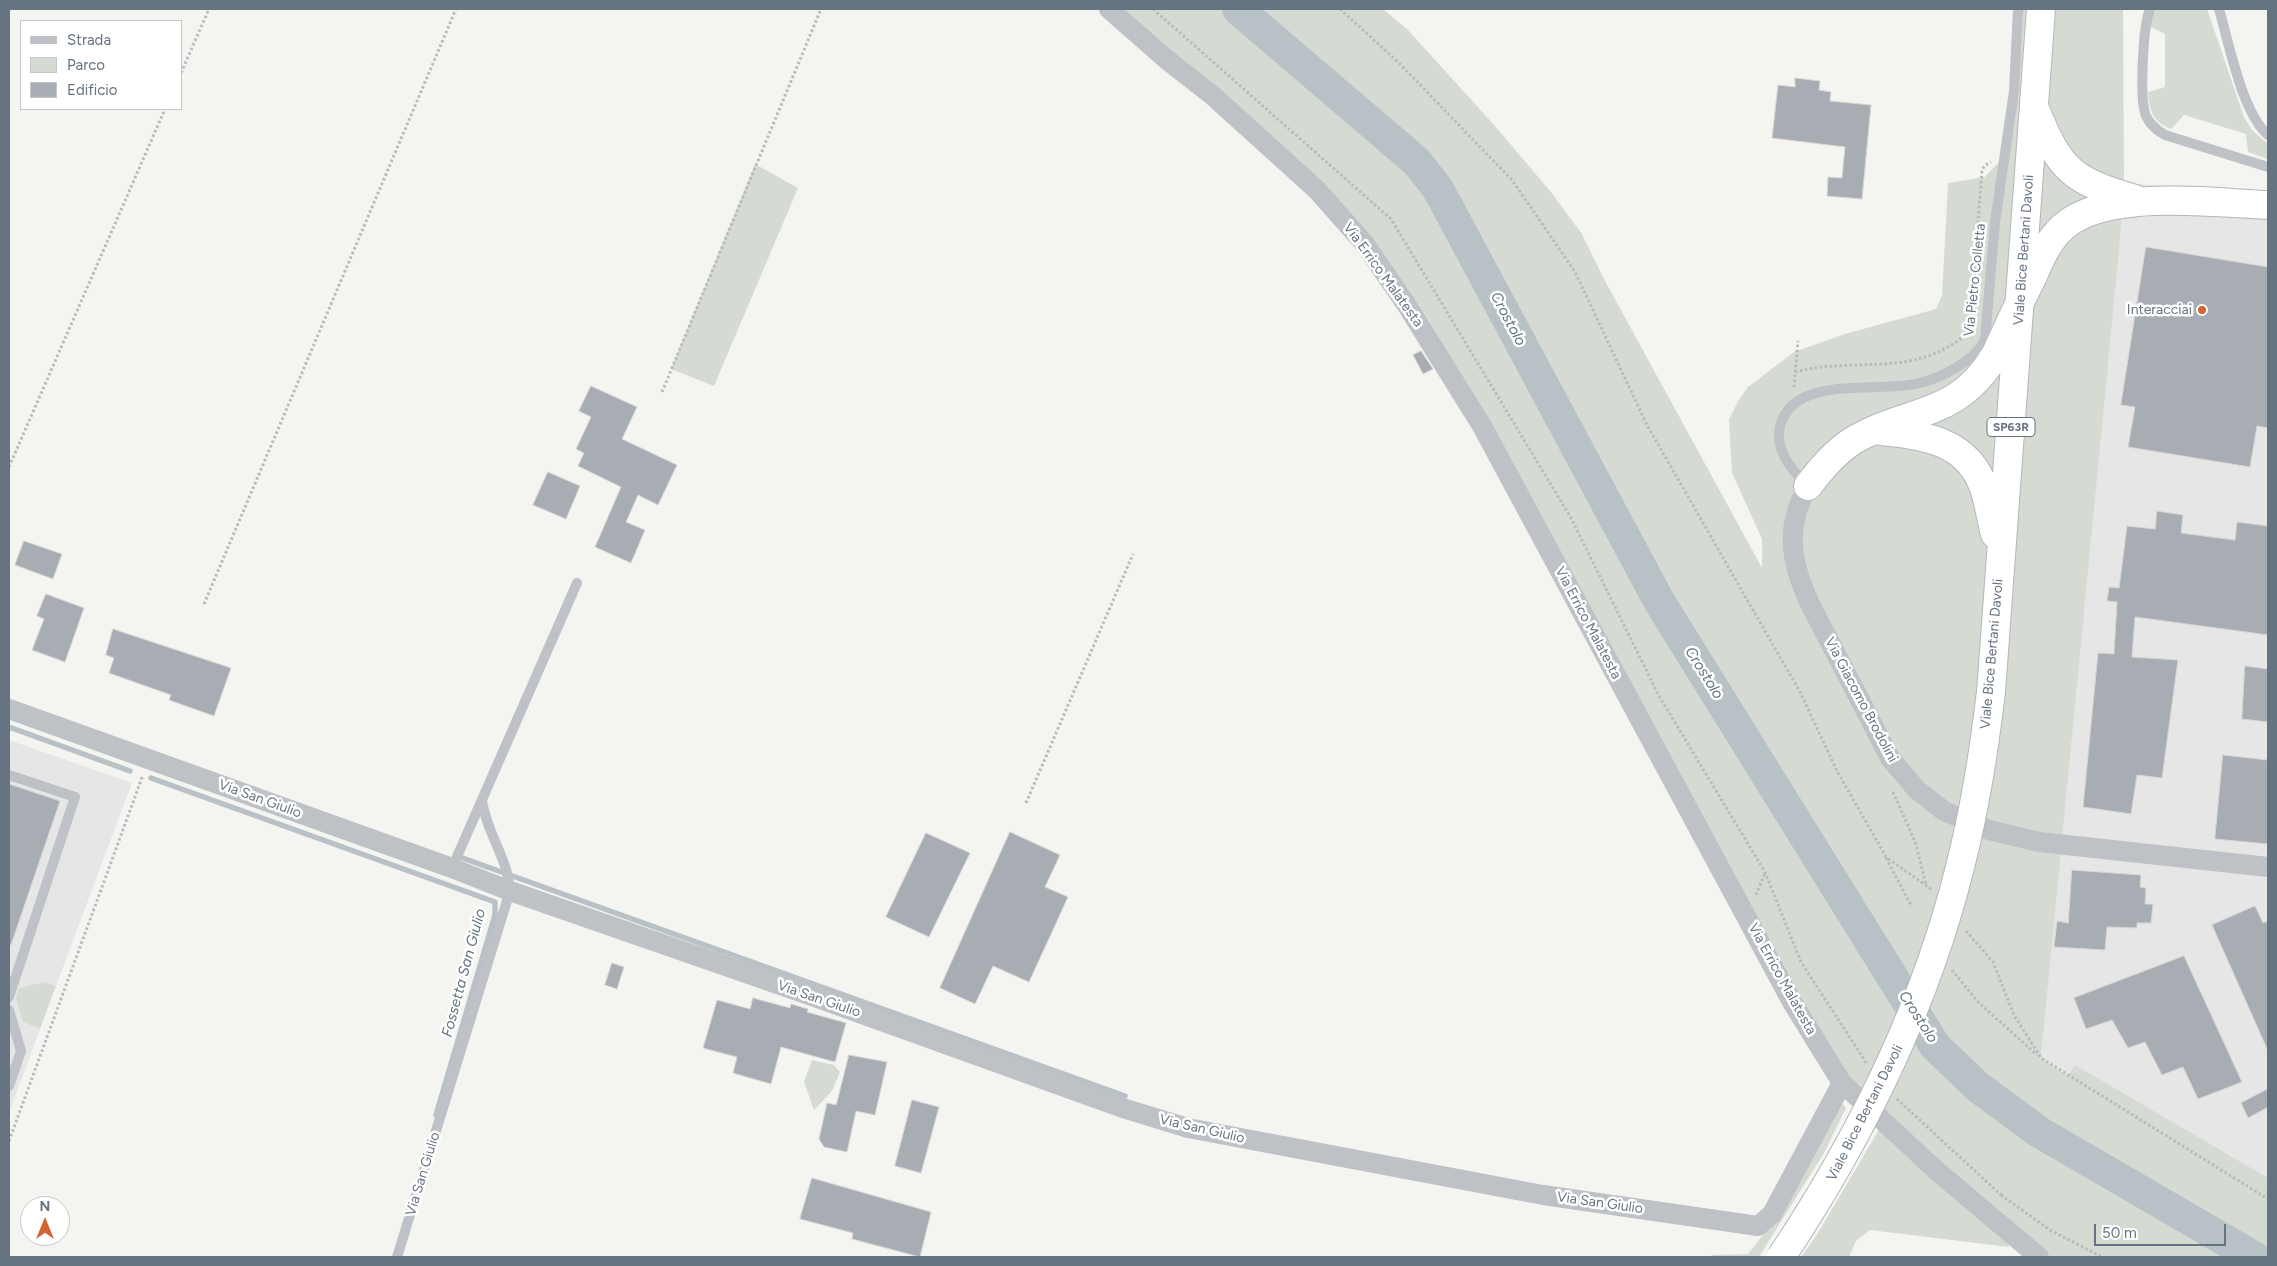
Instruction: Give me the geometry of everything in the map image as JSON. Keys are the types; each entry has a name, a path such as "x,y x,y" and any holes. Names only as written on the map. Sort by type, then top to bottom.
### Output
{"highway":[{"name":"Viale Bice Bertani Davoli","path":"1781,1257 1826,1187 1867,1112 1902,1039 1930,967 1960,867 1974,808 1991,692 2041,9"},
{"path":"2034,107 2048,140 2070,171 2101,189 2142,201"},
{"path":"1808,486 1823,466 1845,447 1876,430 1935,410 1964,392 1987,369 2047,248 2067,223 2093,209 2142,201 2268,205"},
{"path":"1876,430 1917,434 1937,440 1953,448 1967,461 1983,487 2001,554"}],"street":[{"name":"Via Errico Malatesta","path":"1109,9 1166,59 1212,95 1317,190 1364,243 1406,304 1482,426 1792,1002 1842,1083 1938,1172 2039,1257"},
{"name":"Via Giacomo Brodolini","path":"1808,486 1800,499 1792,527 1794,558 1799,578 1810,604 1853,688 1895,765 1917,790 1936,806 1964,821 2006,836 2039,842 2268,867"},
{"name":"Via San Giulio","path":"9,709 452,868 510,891 812,996 1126,1109 1188,1128 1543,1195 1758,1226 1772,1214 1842,1083"}],"lane":[{"name":"Via Pietro Colletta","path":"1808,486 1787,462 1779,442 1779,432 1784,417 1800,400 1816,392 1919,383 1955,367 1982,346 1986,340 1994,222 2014,91 2018,9"},
{"path":"2150,9 2145,25 2142,104 2146,118 2154,129 2165,136 2268,168"},
{"path":"2219,9 2246,102 2261,129 2268,135"},
{"path":"452,868 578,583"},
{"path":"9,775 75,797 9,998"},
{"path":"482,800 485,819 508,869 510,891"},
{"name":"Via San Giulio","path":"397,1257 510,891"},
{"path":"9,1010 21,1051 9,1086"}],"path":[{"path":"182,71 209,9"},
{"path":"204,604 456,9"},
{"path":"662,392 821,9"},
{"path":"1340,9 1398,62 1512,180 1575,272 1648,425 1800,692 1836,771 1912,906"},
{"path":"9,467 165,110"},
{"path":"1798,341 1795,372 1822,366 1914,362 1940,351 1965,335 1971,312 1982,171 1984,166 2005,156"},
{"path":"1026,802 1133,554"},
{"path":"1895,765 1890,777 1892,786 1916,844 1926,885"},
{"path":"9,1141 142,777"},
{"path":"1886,857 1926,885 1936,896"},
{"path":"1765,872 1801,962 1868,1066"},
{"path":"1962,926 1993,962 2014,1015 2042,1058"},
{"path":"1952,970 1978,1002 2042,1058 2268,1199"},
{"path":"1891,1092 1902,1106 2002,1195 2050,1230 2102,1257"}],"shaded area":[{"path":"2124,183 2268,192 2268,1204 2041,1058 2119,252"},
{"path":"9,740 132,783 56,986 45,982 23,1022 40,1029 9,1113"}],"green space":[{"path":"1112,9 1383,9 1408,30 1495,126 1551,192 1582,234 1604,279 1762,568 1762,539 1732,473 1729,420 1738,401 1748,387 1794,352 1845,334 1936,309 1942,296 1948,183 1985,177 2005,156 2018,9 2123,9 2124,183 2119,252 2041,1058 2068,1076 2075,1065 2268,1178 2268,1257 2048,1257 1849,1086 1656,745 1364,237"},
{"path":"2155,9 2207,9 2244,117 2252,130 2268,144 2268,159 2248,152 2246,134 2184,115 2171,129 2156,119 2149,104 2148,92 2165,87 2165,34 2149,26"},
{"path":"755,164 798,188 714,386 671,369"},
{"path":"45,982 56,986 40,1029 23,1022 16,998 19,988"},
{"path":"812,1060 834,1065 840,1072 832,1091 814,1110 804,1082"},
{"path":"1842,1103 1846,1108 1824,1153 1759,1257 1709,1257 1712,1255 1748,1254 1773,1222"},
{"path":"1880,1128 2008,1235 2009,1247 1870,1230 1856,1241 1849,1257 1801,1257 1816,1236"}],"building":[{"path":"1795,78 1820,81 1819,90 1831,92 1830,101 1871,105 1862,199 1827,196 1828,177 1842,178 1845,147 1772,138 1778,85 1795,87"},
{"name":"Interacciai","path":"2146,247 2268,267 2268,428 2257,426 2250,467 2128,447 2135,407 2121,405"},
{"path":"1421,351 1433,369 1423,374 1413,355"},
{"path":"591,386 637,407 622,439 677,465 658,505 638,495 626,522 645,530 631,563 595,547 621,487 578,466 584,453 576,449 591,417 579,411"},
{"path":"548,472 580,486 566,519 533,505"},
{"path":"2157,511 2183,515 2181,533 2235,540 2237,522 2268,526 2268,635 2135,617 2132,657 2178,660 2162,778 2137,775 2131,814 2083,807 2098,653 2114,654 2117,602 2107,601 2109,587 2119,588 2127,526 2155,529"},
{"path":"24,541 62,554 53,579 15,565"},
{"path":"46,594 84,608 65,662 32,650 44,619 37,616"},
{"path":"113,629 231,668 214,716 169,700 171,695 109,673 114,658 106,655"},
{"path":"2245,666 2268,669 2268,722 2242,719"},
{"path":"2223,755 2268,760 2268,844 2215,839"},
{"path":"9,784 60,801 11,945 9,945"},
{"path":"1010,832 1060,855 1045,887 1068,897 1029,982 993,966 975,1004 940,988"},
{"path":"926,833 970,853 929,937 886,917"},
{"path":"2072,870 2141,875 2140,887 2146,888 2145,904 2153,904 2151,923 2137,923 2137,928 2107,927 2105,950 2054,947 2057,921 2068,923"},
{"path":"2255,906 2263,923 2268,921 2268,1051 2212,925"},
{"path":"2184,956 2242,1082 2198,1099 2183,1067 2162,1075 2145,1042 2128,1048 2112,1020 2086,1029 2074,998"},
{"path":"612,963 624,967 617,989 605,985"},
{"path":"753,998 790,1008 791,1004 808,1009 807,1012 846,1023 835,1062 781,1047 771,1084 733,1073 737,1057 703,1048 717,1000 750,1009"},
{"path":"849,1055 887,1062 875,1115 856,1111 847,1152 824,1147 819,1139 827,1103 836,1105"},
{"path":"2268,1089 2268,1107 2248,1118 2241,1103"},
{"path":"912,1100 939,1107 921,1173 895,1166"},
{"path":"812,1178 931,1212 920,1257 852,1239 853,1233 800,1219"}],"waterway":[{"name":"Crostolo","path":"1238,9 1417,162 1438,189 1659,601 1935,1046 1978,1087 2039,1132 2254,1257"},
{"name":"Fossetta San Giulio","path":"9,727 130,771"},
{"name":"Fossetta San Giulio","path":"151,778 495,902 495,915 436,1115"},
{"path":"457,856 1125,1096"}],"place":[{"name":"Interacciai","path":"2202,310"}]}
